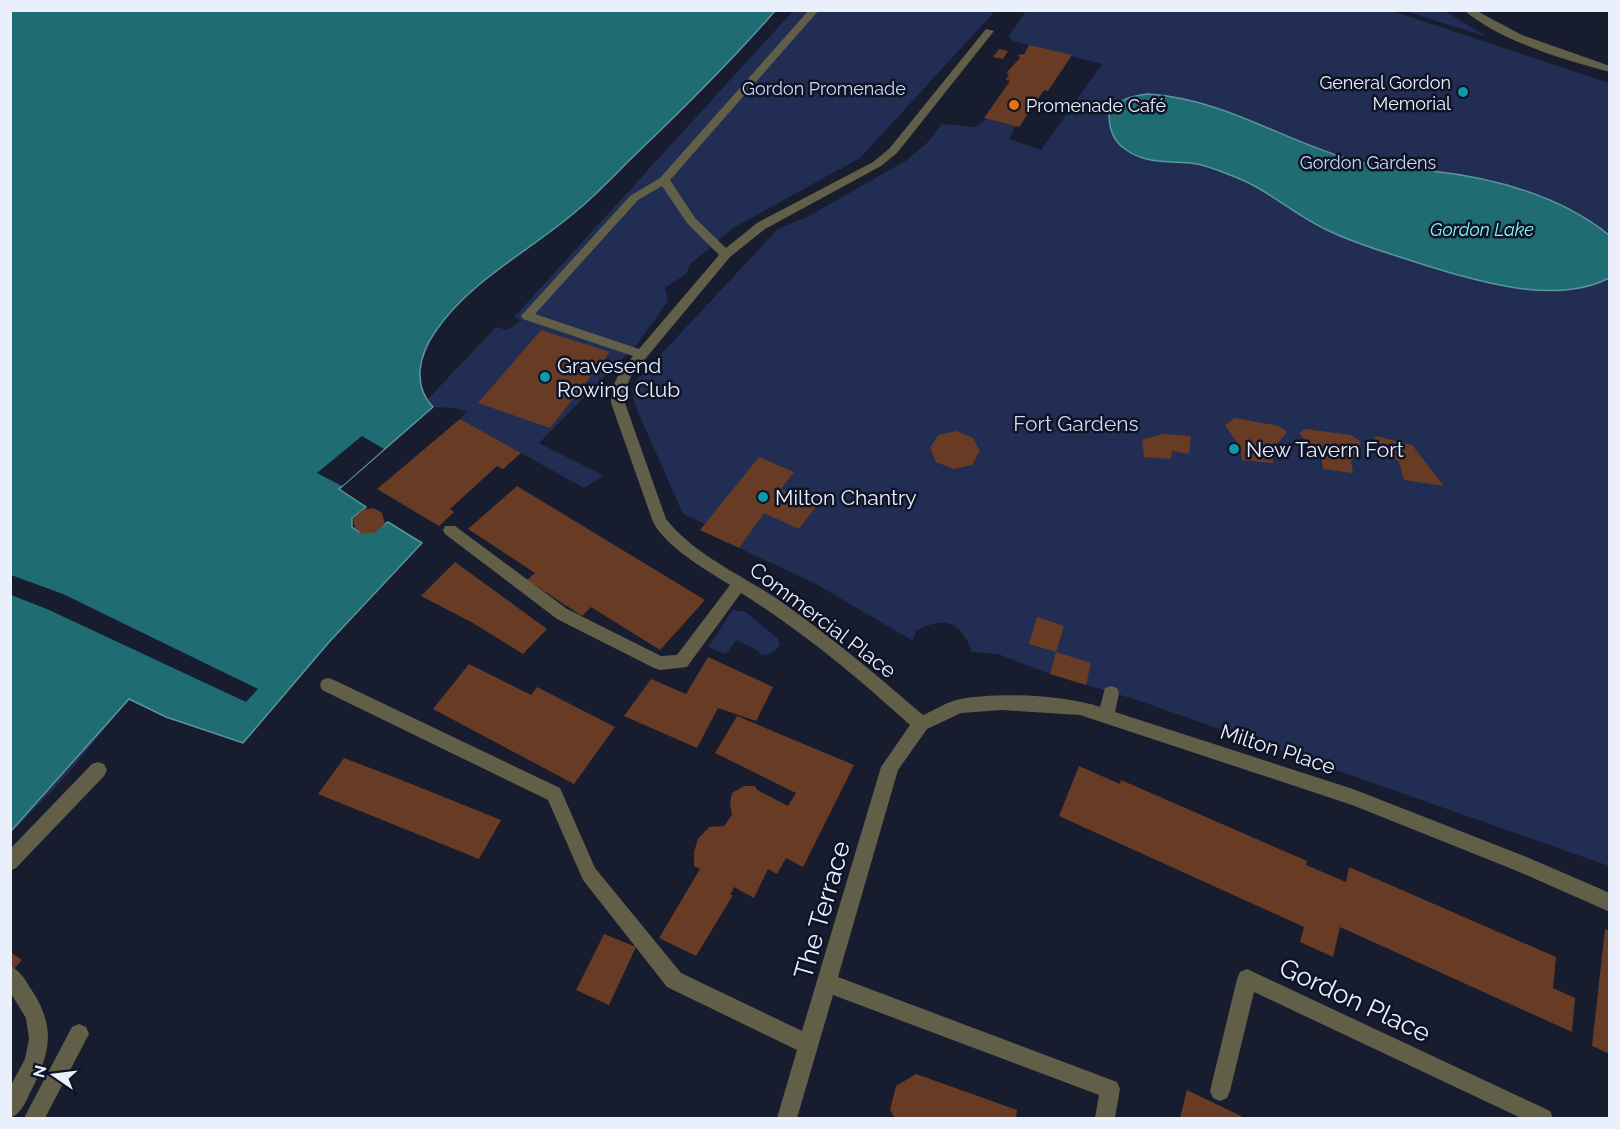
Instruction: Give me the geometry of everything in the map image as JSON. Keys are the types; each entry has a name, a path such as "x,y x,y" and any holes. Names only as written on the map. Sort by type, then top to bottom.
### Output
{"street":[{"path":"815,10 664,180 634,198 527,316 642,355 726,254 761,226 877,164 893,152 989,31"},
{"path":"1468,10 1484,21 1547,49 1610,69"},
{"path":"664,180 675,200 714,246 726,254"},
{"name":"Commercial Place","path":"642,355 625,374 617,393 624,424 662,522 708,564 740,583 818,638 921,724"},
{"path":"450,530 562,614 660,663 681,662 740,583"},
{"path":"328,685 554,794 589,874 674,980 809,1045"},
{"path":"1106,717 1111,693"},
{"name":"Milton Place","path":"921,724 960,706 1002,703 1080,708 1353,796 1523,864 1610,903"},
{"name":"The Terrace","path":"788,1119 890,767 921,724"},
{"path":"10,862 98,770"},
{"path":"10,975 32,1008 39,1030 33,1067 10,1108"},
{"name":"Gordon Place","path":"1220,1091 1247,979 1543,1119"},
{"path":"827,983 1110,1089 1105,1119"},
{"path":"34,1119 79,1034"}],"green space":[{"name":"Gordon Promenade","path":"775,11 727,65 580,208 458,301 433,334 420,367 419,380 427,400 496,327 507,330 521,320 514,317 793,11 995,11 860,158 733,228 689,265 687,273 665,288 668,301 638,343 539,443 604,476 584,488 460,419 467,412 455,408 433,407 339,488 366,507 352,518 352,527 359,532 166,717 129,699 65,777 11,833 11,480"},
{"name":"Fort Gardens","path":"1026,11 1392,11 1609,83 1609,866 1137,700 1050,674 998,654 972,652 963,634 950,624 926,626 916,631 913,641 816,584 739,548 705,524 683,514 635,405 632,389 635,382 778,229 811,215 907,160 927,143 942,124 975,127 987,119 1016,126 1009,139 1041,150 1102,64 1013,41 1009,36"},
{"path":"1405,11 1445,11 1487,37"},
{"path":"733,610 746,612 778,639 780,644 776,649 769,654 760,655 759,651 736,640 726,654 708,647"}],"water":[{"path":"11,11 775,11 595,195 466,296 435,332 425,350 420,370 422,389 433,407 339,489 366,507 352,518 352,527 359,532 374,531 388,522 422,543 330,641 243,743 166,717 129,699 11,831"},
{"name":"Gordon Lake","path":"1148,94 1176,97 1228,112 1303,143 1355,161 1479,178 1548,199 1590,221 1609,235 1609,278 1586,287 1561,290 1508,287 1480,281 1345,238 1313,223 1243,180 1216,170 1191,163 1157,161 1132,154 1117,142 1111,130 1109,114 1116,105 1126,99"}],"pier":[{"path":"362,436 384,449 342,486 317,473"},
{"path":"11,575 63,594 258,689 246,702 47,609 11,595"}],"building":[{"name":"Promenade Café","path":"1029,45 1072,55 1048,91 1044,90 1019,127 984,118 1010,81 1006,80 1009,74 1006,73 1020,58 1018,55 1024,54"},
{"path":"999,49 1008,51 1003,59 993,57"},
{"name":"Gravesend Rowing Club","path":"541,330 610,352 550,428 478,403"},
{"path":"1235,418 1279,426 1287,432 1272,450 1273,463 1242,460 1240,447 1225,425"},
{"path":"460,419 521,453 503,469 497,466 450,509 454,512 439,526 377,489"},
{"path":"1305,429 1351,435 1361,442 1351,462 1353,473 1323,469 1321,456 1299,433"},
{"path":"956,431 973,438 980,451 972,465 954,469 936,462 930,448 938,435"},
{"path":"1162,434 1191,436 1189,454 1172,451 1171,459 1144,457 1142,440"},
{"path":"1376,436 1412,445 1444,486 1404,480 1399,462 1372,442"},
{"name":"Milton Chantry","path":"759,457 794,472 781,489 817,505 799,529 764,513 739,548 700,530"},
{"path":"517,486 705,600 660,650 591,607 582,616 527,580 535,573 468,529"},
{"path":"374,508 382,513 385,524 376,532 362,534 355,528 353,519 362,510"},
{"path":"455,562 547,629 523,654 473,623 421,596"},
{"path":"1037,617 1064,626 1056,652 1029,644"},
{"path":"1056,652 1091,663 1086,685 1050,674"},
{"path":"708,657 773,687 756,721 718,708 697,748 624,716 651,679 686,694"},
{"path":"469,664 531,695 537,687 615,727 574,784 433,709"},
{"path":"737,716 854,765 803,867 786,858 777,874 768,869 754,898 734,887 730,895 733,895 696,956 659,938 700,869 694,866 694,852 698,839 709,827 724,826 732,815 730,803 732,793 744,786 755,786 757,790 788,806 796,793 715,753"},
{"path":"344,758 501,820 479,859 318,794"},
{"path":"1079,766 1120,784 1121,780 1307,861 1306,865 1346,882 1349,867 1556,957 1553,988 1575,998 1572,1032 1340,927 1333,957 1300,942 1304,927 1059,816"},
{"path":"1605,929 1610,931 1610,1054 1592,1046"},
{"path":"604,934 636,947 609,1005 576,990"},
{"path":"10,952 22,960 10,973"},
{"path":"916,1074 1017,1110 1016,1118 895,1118 890,1110 896,1086"},
{"path":"1187,1090 1245,1118 1180,1118"}],"place":[{"name":"General Gordon Memorial","path":"1463,92"},
{"name":"Promenade Café","path":"1014,105"},
{"name":"Gravesend Rowing Club","path":"545,377"},
{"name":"New Tavern Fort","path":"1234,449"},
{"name":"Milton Chantry","path":"763,497"}],"park label":[{"name":"Gordon Gardens","path":"1368,162"}]}
